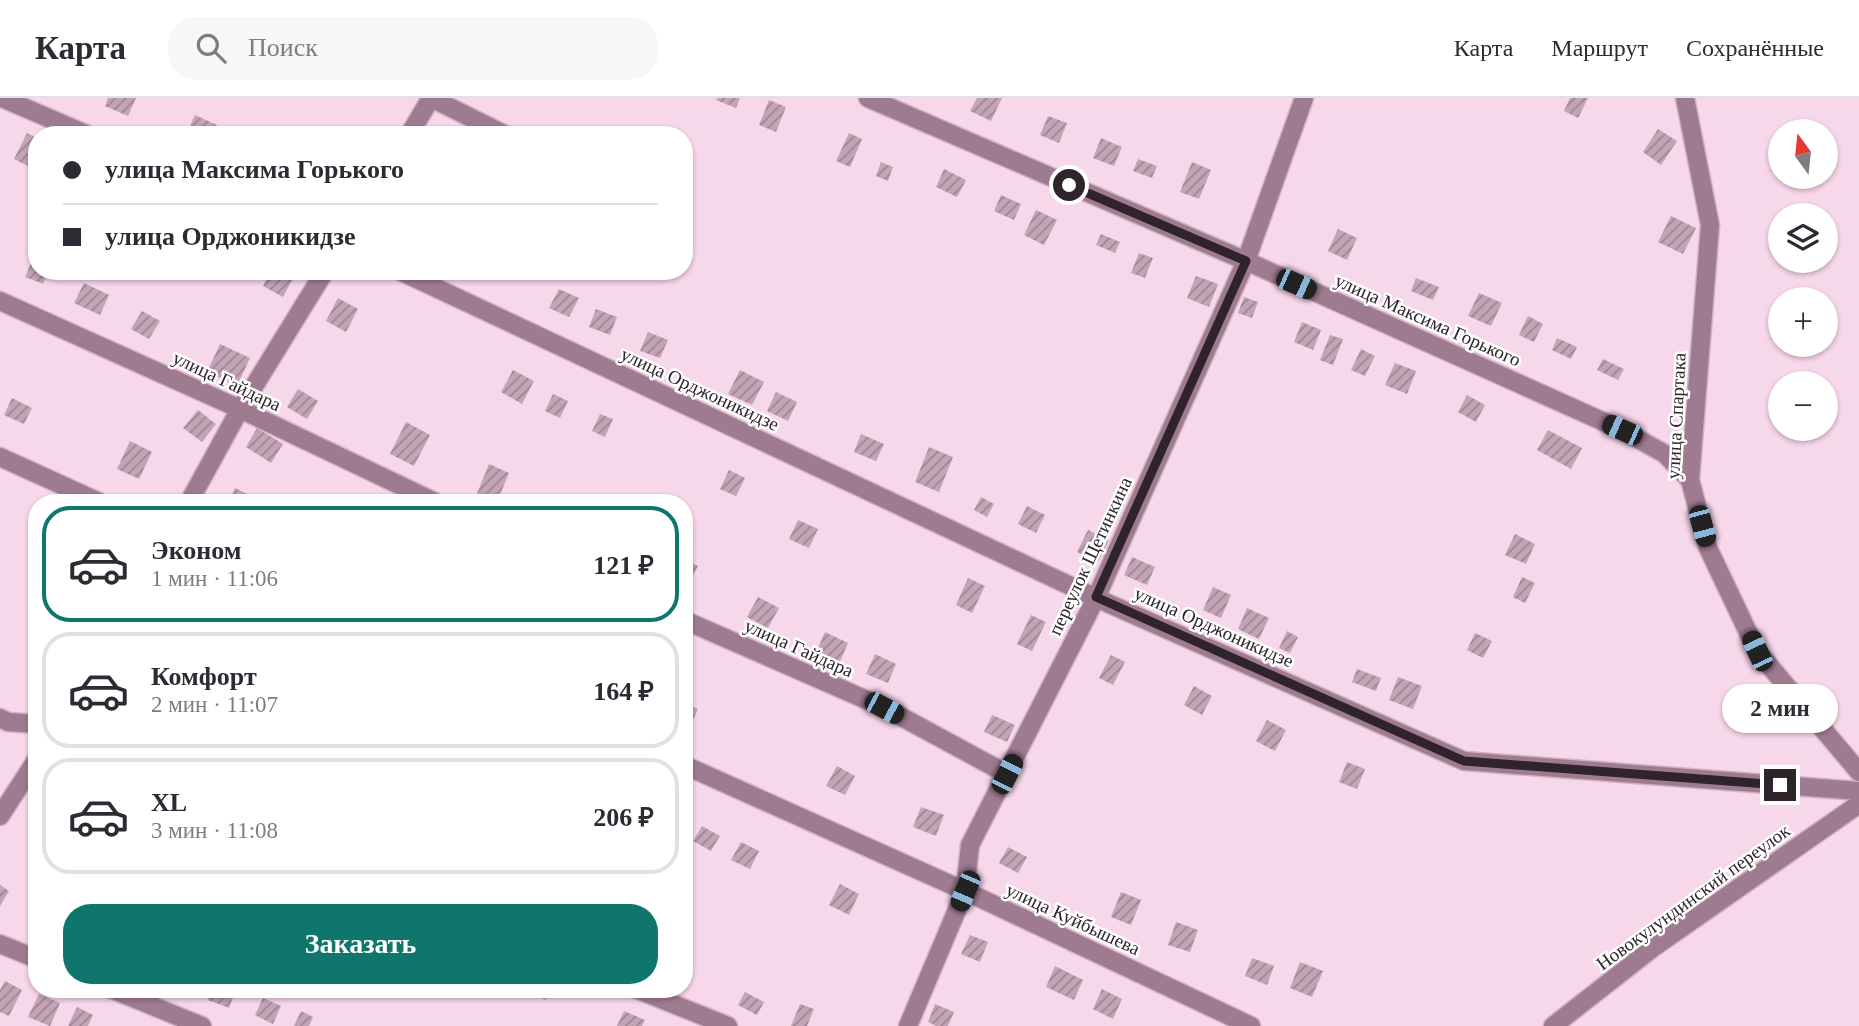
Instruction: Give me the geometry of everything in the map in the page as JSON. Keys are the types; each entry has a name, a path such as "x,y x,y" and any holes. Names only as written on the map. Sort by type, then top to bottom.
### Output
{"street":[{"path":"2,98 67,126"},
{"path":"414,126 431,98 488,126"},
{"name":"улица Максима Горького","path":"868,98 1246,261 1622,430 1665,454 1690,480"},
{"name":"переулок Щетинкина","path":"908,1026 965,891 970,845 1096,597 1246,261 1304,98"},
{"name":"улица Спартака","path":"1685,98 1710,225 1690,480 1708,548 1757,651 1859,772"},
{"path":"193,494 240,409 319,280"},
{"name":"улица Орджоникидзе","path":"419,280 1096,597 1464,761 1859,791"},
{"name":"улица Гайдара","path":"0,301 240,409 418,494"},
{"path":"0,457 81,494"},
{"name":"улица Гайдара","path":"693,624 884,708 1007,774"},
{"path":"0,718 8,722 28,723"},
{"name":"улица Куйбышева","path":"693,769 965,891 1251,1026"},
{"path":"0,816 28,773"},
{"name":"Новокулундинский переулок","path":"1553,1026 1654,947 1859,804"},
{"path":"0,944 28,955"},
{"path":"133,998 202,1026"},
{"path":"658,998 728,1026"}],"building":[{"path":"108,98 136,98 128,116 105,106"},
{"path":"740,98 736,108 716,100"},
{"path":"977,98 1002,98 991,121 970,111"},
{"path":"1570,98 1588,98 1578,118 1564,111"},
{"path":"769,100 786,107 776,132 759,125"},
{"path":"195,115 217,125 216,126 190,126"},
{"path":"1048,116 1067,123 1059,143 1040,135"},
{"path":"1658,129 1677,141 1661,165 1643,152"},
{"path":"27,133 28,134 28,166 14,159"},
{"path":"849,133 862,139 850,167 836,161"},
{"path":"1101,138 1122,147 1114,166 1093,158"},
{"path":"1138,159 1157,166 1152,178 1133,171"},
{"path":"881,162 893,167 888,181 876,176"},
{"path":"1192,162 1211,170 1199,199 1180,192"},
{"path":"944,169 966,180 957,197 936,187"},
{"path":"1001,195 1021,204 1014,220 994,211"},
{"path":"1036,210 1057,220 1044,245 1024,235"},
{"path":"1671,216 1696,228 1683,254 1658,242"},
{"path":"1338,229 1357,238 1347,260 1328,251"},
{"path":"1101,234 1120,242 1115,253 1096,245"},
{"path":"1139,253 1153,258 1145,278 1131,273"},
{"path":"1196,276 1218,284 1209,307 1187,298"},
{"path":"1416,278 1439,287 1433,300 1411,291"},
{"path":"266,280 292,280 283,297 263,286"},
{"path":"84,283 109,295 100,315 74,303"},
{"path":"559,289 579,298 569,317 549,308"},
{"path":"1479,293 1502,303 1491,326 1468,316"},
{"path":"1244,297 1258,302 1252,318 1238,313"},
{"path":"338,298 358,309 346,332 326,321"},
{"path":"596,309 617,317 610,335 589,327"},
{"path":"142,311 160,321 149,339 131,329"},
{"path":"1528,316 1543,324 1534,342 1519,335"},
{"path":"1302,322 1321,330 1313,350 1294,342"},
{"path":"648,332 668,340 660,358 640,351"},
{"path":"1330,335 1343,339 1333,365 1320,360"},
{"path":"1557,338 1577,347 1571,359 1552,350"},
{"path":"220,344 250,358 237,386 207,372"},
{"path":"1361,349 1375,356 1365,376 1351,370"},
{"path":"1603,359 1624,369 1618,380 1597,370"},
{"path":"1395,363 1416,371 1407,394 1385,385"},
{"path":"513,370 534,381 522,404 501,392"},
{"path":"740,370 764,382 752,405 728,394"},
{"path":"298,389 318,401 307,419 287,407"},
{"path":"776,392 797,402 788,421 767,411"},
{"path":"553,394 568,401 560,418 545,411"},
{"path":"1467,395 1485,405 1476,422 1458,412"},
{"path":"12,398 32,408 24,424 4,415"},
{"path":"198,410 216,424 202,442 183,428"},
{"path":"600,414 613,419 605,437 592,431"},
{"path":"406,422 430,435 414,466 390,454"},
{"path":"257,428 283,444 271,463 246,447"},
{"path":"1548,430 1582,448 1571,469 1537,450"},
{"path":"861,434 884,444 876,461 854,452"},
{"path":"130,441 152,452 139,479 117,469"},
{"path":"929,447 953,457 939,492 915,482"},
{"path":"489,464 509,473 500,494 477,494"},
{"path":"729,470 745,478 736,496 720,489"},
{"path":"235,488 247,494 232,494"},
{"path":"981,497 994,504 987,517 974,510"},
{"path":"1027,506 1045,515 1036,533 1018,524"},
{"path":"798,520 818,529 809,548 789,539"},
{"path":"1088,530 1109,540 1098,562 1077,552"},
{"path":"1515,534 1535,544 1526,564 1505,555"},
{"path":"1132,557 1155,567 1147,585 1124,575"},
{"path":"1522,577 1535,583 1525,603 1513,597"},
{"path":"968,578 985,586 972,613 956,605"},
{"path":"1213,587 1231,595 1221,618 1203,610"},
{"path":"758,597 779,608 768,628 747,617"},
{"path":"1247,608 1269,618 1259,639 1238,629"},
{"path":"1031,615 1046,622 1032,651 1017,644"},
{"path":"1287,631 1298,637 1290,653 1279,648"},
{"path":"825,632 848,643 839,664 816,653"},
{"path":"1475,633 1492,641 1483,658 1467,650"},
{"path":"875,654 896,664 888,683 866,674"},
{"path":"1111,655 1125,662 1113,685 1099,678"},
{"path":"1357,669 1381,678 1376,691 1352,682"},
{"path":"1398,677 1422,686 1413,709 1389,700"},
{"path":"1194,686 1212,696 1202,715 1184,705"},
{"path":"693,706 698,709 693,720"},
{"path":"992,715 1015,725 1007,742 984,732"},
{"path":"1267,720 1286,730 1275,751 1256,741"},
{"path":"1347,762 1365,769 1357,789 1339,782"},
{"path":"837,766 855,776 845,795 826,786"},
{"path":"921,807 944,815 936,836 913,827"},
{"path":"702,826 720,836 711,851 693,841"},
{"path":"741,842 759,851 750,869 731,860"},
{"path":"1008,847 1027,857 1018,873 999,863"},
{"path":"840,884 859,894 849,915 829,905"},
{"path":"0,885 9,891 0,906"},
{"path":"1121,892 1141,900 1131,925 1111,917"},
{"path":"1176,922 1198,930 1190,952 1168,945"},
{"path":"970,935 988,942 980,962 961,954"},
{"path":"1252,958 1274,966 1267,985 1245,976"},
{"path":"1300,962 1323,971 1312,997 1290,988"},
{"path":"1055,966 1083,980 1074,1000 1046,987"},
{"path":"5,981 22,990 9,1016 0,1012 0,990"},
{"path":"1102,989 1122,999 1113,1019 1093,1009"},
{"path":"745,992 764,1002 757,1015 738,1005"},
{"path":"37,998 48,998 60,1003 50,1026 28,1017"},
{"path":"209,998 233,998 229,1008 208,1000"},
{"path":"263,998 281,1006 273,1024 255,1015"},
{"path":"800,1004 814,1009 807,1026 791,1026"},
{"path":"935,1004 954,1012 948,1026 936,1026 928,1022"},
{"path":"77,1007 93,1015 88,1026 68,1026"},
{"path":"301,1011 313,1017 309,1026 294,1026"},
{"path":"624,1011 645,1020 642,1026 617,1026"}],"route":[{"path":"1069,185 1246,261 1096,597 1464,761 1780,785"}]}
